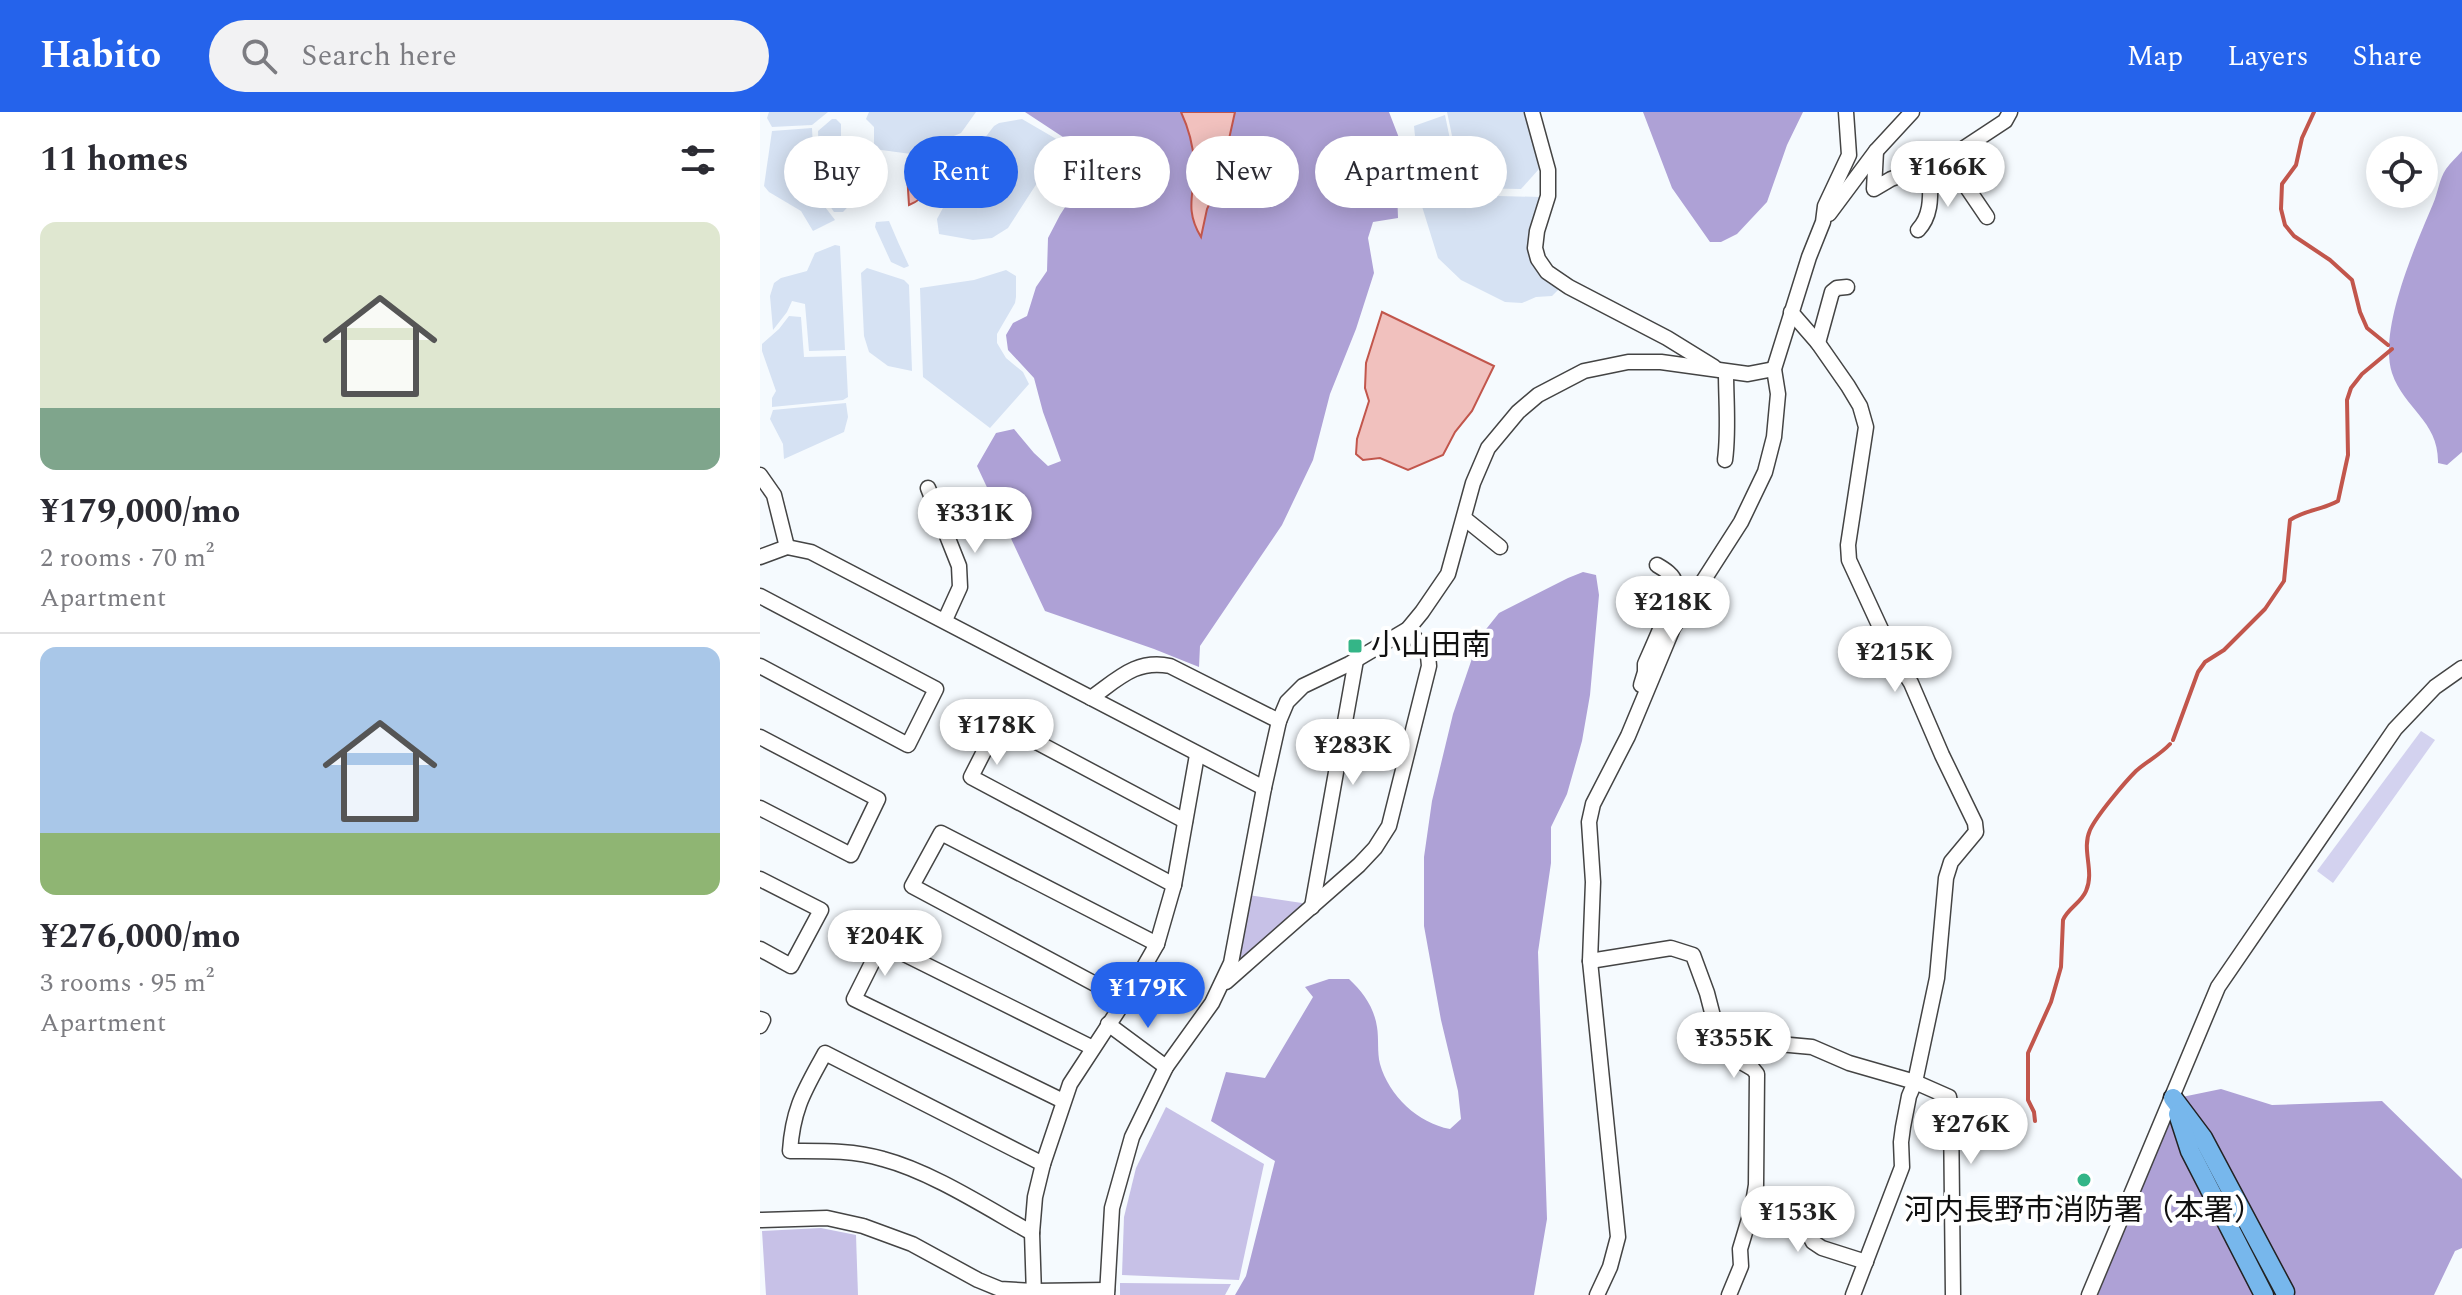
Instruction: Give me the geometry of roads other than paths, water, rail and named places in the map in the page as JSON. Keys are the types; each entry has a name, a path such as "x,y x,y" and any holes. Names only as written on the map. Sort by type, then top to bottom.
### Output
{"main road":[{"path":"2173,1098 2203,1138 2285,1292"},
{"path":"2173,1098 2190,1151 2264,1295"}],"street":[{"path":"1532,112 1548,170 1548,196 1535,248 1547,272 1724,372"},
{"path":"1597,1295 1610,1267 1618,1237 1590,961 1593,882 1589,822 1593,804 1623,746 1673,628 1741,522 1765,472 1774,437 1778,394 1774,369 1823,222 1825,206 1849,155 1846,112"},
{"path":"1823,222 1876,151 1912,112"},
{"path":"1876,151 1874,189 1905,174 1930,173 1951,164 1961,150 2005,121 2010,112"},
{"path":"1951,164 1987,217"},
{"path":"1918,230 1929,209 1930,173"},
{"path":"1818,343 1832,292 1847,287"},
{"path":"1791,312 1818,343 1860,406 1866,427 1848,545 1849,560 1891,651 1911,683 1975,823 1976,832 1951,862 1946,878 1937,978 1903,1127 1902,1167 1853,1295"},
{"path":"760,1220 827,1218 863,1226 912,1244 1000,1292 1107,1293 1112,1208 1132,1137 1166,1067 1221,987 1234,948 1264,788 1279,721 1287,702 1303,686 1356,660 1408,629 1434,598 1448,574 1473,483 1488,448 1518,412 1538,395 1584,371 1628,362 1661,362 1748,374 1774,369"},
{"path":"1724,372 1728,433 1725,460"},
{"path":"760,475 774,495 787,547"},
{"path":"928,488 959,566 960,587 945,620"},
{"path":"1464,518 1500,547"},
{"path":"760,557 787,547 811,552 1264,788"},
{"path":"1623,746 1624,730 1645,672 1645,664 1673,599 1675,583 1671,574 1657,565"},
{"path":"760,596 936,689 908,745 760,666"},
{"path":"1221,987 1359,865 1389,826 1429,666 1428,655 1408,629"},
{"path":"1312,907 1356,660"},
{"path":"1091,698 1132,669 1157,663 1170,666 1279,721"},
{"path":"2089,1295 2218,987 2395,729 2435,687 2462,668"},
{"path":"1174,885 971,777 999,722 1185,821"},
{"path":"760,737 878,799 851,855 760,808"},
{"path":"1034,1293 1032,1233 1035,1197 1043,1164 1070,1084 1157,944 1174,885 1197,755"},
{"path":"1125,1000 912,886 941,833 1157,944"},
{"path":"760,879 821,910 791,966 760,949"},
{"path":"1063,1101 854,999 882,943 1093,1048"},
{"path":"1590,961 1671,948 1693,955 1707,993 1722,1051 1757,1074 1758,1161 1752,1209 1740,1249 1741,1266 1729,1295"},
{"path":"760,1019 763,1020 760,1026"},
{"path":"1108,1024 1166,1067"},
{"path":"1732,1057 1744,1045 1757,1042 1812,1047 1849,1063 1915,1082 1949,1097 1953,1295"},
{"path":"1032,1233 919,1172 882,1158 841,1151 790,1151 792,1122 801,1097 825,1053 1043,1164"},
{"path":"1812,1195 1804,1225 1813,1242 1822,1248 1866,1262"}],"waterway":[{"path":"2314,112 2302,138 2296,165 2282,184 2281,209 2285,225 2294,236 2330,260 2352,280 2367,328 2388,345"},
{"path":"2173,740 2198,672 2205,662 2224,650 2265,609 2284,581 2290,520 2338,501 2348,455 2347,400 2351,388 2362,374 2392,349"},
{"path":"2035,1121 2028,1100 2028,1053 2051,1002 2061,967 2063,920 2084,895 2088,883 2087,845 2090,830 2131,776 2170,744"}],"place":[{"name":"小山田南","path":"1355,646"},
{"name":"河内長野市消防署（本署）","path":"2084,1180"}]}
